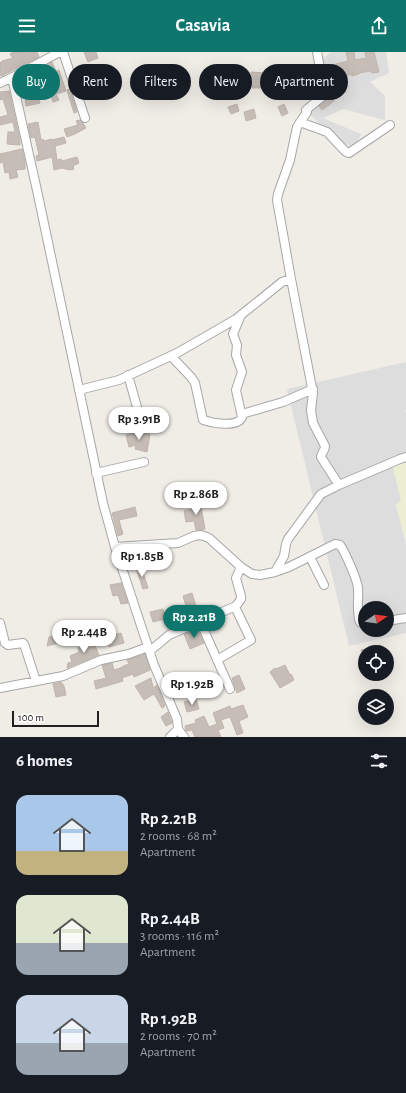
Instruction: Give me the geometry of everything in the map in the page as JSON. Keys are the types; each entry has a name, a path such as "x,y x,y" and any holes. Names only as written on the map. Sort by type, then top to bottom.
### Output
{"street":[{"path":"38,64 61,52 85,118"},
{"path":"317,52 324,96 306,110 307,112 296,130 290,160 277,197 277,204 313,389 314,396 311,412 313,423 325,446 321,456 339,485"},
{"path":"0,83 12,78"},
{"path":"17,100 102,503 154,665 177,719 178,729 184,737"},
{"path":"300,122 327,132 346,152 349,153 390,125"},
{"path":"79,390 111,382 171,356 241,315 282,282 291,279"},
{"path":"171,356 195,383 203,420 227,424 236,423 242,418 236,390 242,372 236,355 237,345 233,334 241,315"},
{"path":"128,375 137,408"},
{"path":"242,414 283,402 313,389"},
{"path":"275,572 284,556 288,539 316,503 320,495 339,485 406,457"},
{"path":"96,473 144,462"},
{"path":"115,547 178,543 194,536 201,535 209,538 241,567 252,574 260,575 290,567 335,544 338,544 356,580 358,588 358,601"},
{"path":"310,557 324,585"},
{"path":"0,688 36,682 66,674 101,660 149,649 169,635 235,607 241,597 236,578 241,567"},
{"path":"217,660 251,640 235,607"},
{"path":"394,620 406,618"},
{"path":"200,621 230,689"},
{"path":"0,623 4,643 24,644 36,682"},
{"path":"170,737 178,729"}],"shaded area":[{"path":"331,52 386,52 389,73 370,82 385,96 385,120 343,109 323,118 361,134 355,148 335,140 306,110 316,100 348,100 348,64 323,64 322,59"},
{"path":"406,362 406,458 397,484 402,501 396,505 406,543 406,633 394,636 394,601 358,601 358,637 388,637 349,646 287,389"}],"green space":[{"path":"406,458 406,543 396,505 401,501 393,468 394,461"}],"building":[{"path":"13,52 37,52 39,57 25,64 12,64 12,70 1,76 0,63 13,58 10,54"},
{"path":"84,52 96,52 98,58 88,62"},
{"path":"346,52 354,52 355,60 366,58 365,52 374,52 379,72 372,73 371,71 352,76 352,74 348,75 348,64 336,64 348,61"},
{"path":"252,72 260,73 260,88 252,88"},
{"path":"60,73 66,91 60,93"},
{"path":"9,91 20,145 7,144 8,132 15,132 13,122 0,125 0,117 8,115 3,99 0,100 0,92"},
{"path":"25,100 39,100 40,103 26,106"},
{"path":"70,100 73,100 77,112 74,113"},
{"path":"326,100 334,101 322,110 319,106"},
{"path":"237,104 239,111 231,114 228,107"},
{"path":"284,104 288,113 282,116 278,107"},
{"path":"254,109 256,118 246,121 244,112"},
{"path":"80,120 86,128 67,137 64,129 78,125 76,121"},
{"path":"38,122 41,140 52,140 64,137 66,143 55,146 57,160 61,159 62,161 77,157 79,163 73,166 74,169 70,170 62,168 54,170 52,157 37,161 36,156 39,155 35,137 31,138 28,124"},
{"path":"22,149 25,169 16,170 18,177 10,179 9,172 5,173 3,162 0,163 0,154"},
{"path":"139,431 150,434 147,452 135,449 136,445 129,447 126,435"},
{"path":"200,501 205,529 196,530 194,521 186,522 184,511 192,509 191,502"},
{"path":"135,507 137,516 119,520 123,534 118,536 112,513"},
{"path":"141,566 148,588 143,589 136,568"},
{"path":"121,583 128,603 121,604 118,595 113,596 110,585"},
{"path":"192,593 199,616 181,624 179,616 188,613 183,596"},
{"path":"163,609 165,619 153,622 150,612"},
{"path":"197,629 204,643 190,649 184,634"},
{"path":"68,633 70,640 47,646 49,637"},
{"path":"121,633 124,643 109,647 106,637"},
{"path":"93,641 99,655 67,668 68,663 72,662 70,656 79,652 78,648"},
{"path":"145,654 150,670 134,677 133,674 122,678 123,681 96,689 94,681 106,678 102,665 112,663 114,670 129,664 127,660"},
{"path":"285,665 294,680 280,688 270,672 275,668 276,669"},
{"path":"239,675 245,689 237,693 232,678"},
{"path":"151,678 153,688 157,685 165,706 162,708 154,694 144,700 135,686"},
{"path":"61,682 64,686 66,695 56,697 53,684"},
{"path":"196,699 199,709 187,712 184,702"},
{"path":"243,705 248,717 239,721 243,733 237,735 230,717 221,720 224,728 218,730 221,737 195,737 192,730 186,731 185,726 196,723 195,720 204,716 209,727 217,724 213,713 230,706 231,709"},
{"path":"168,712 172,723 166,726 161,717"}]}
